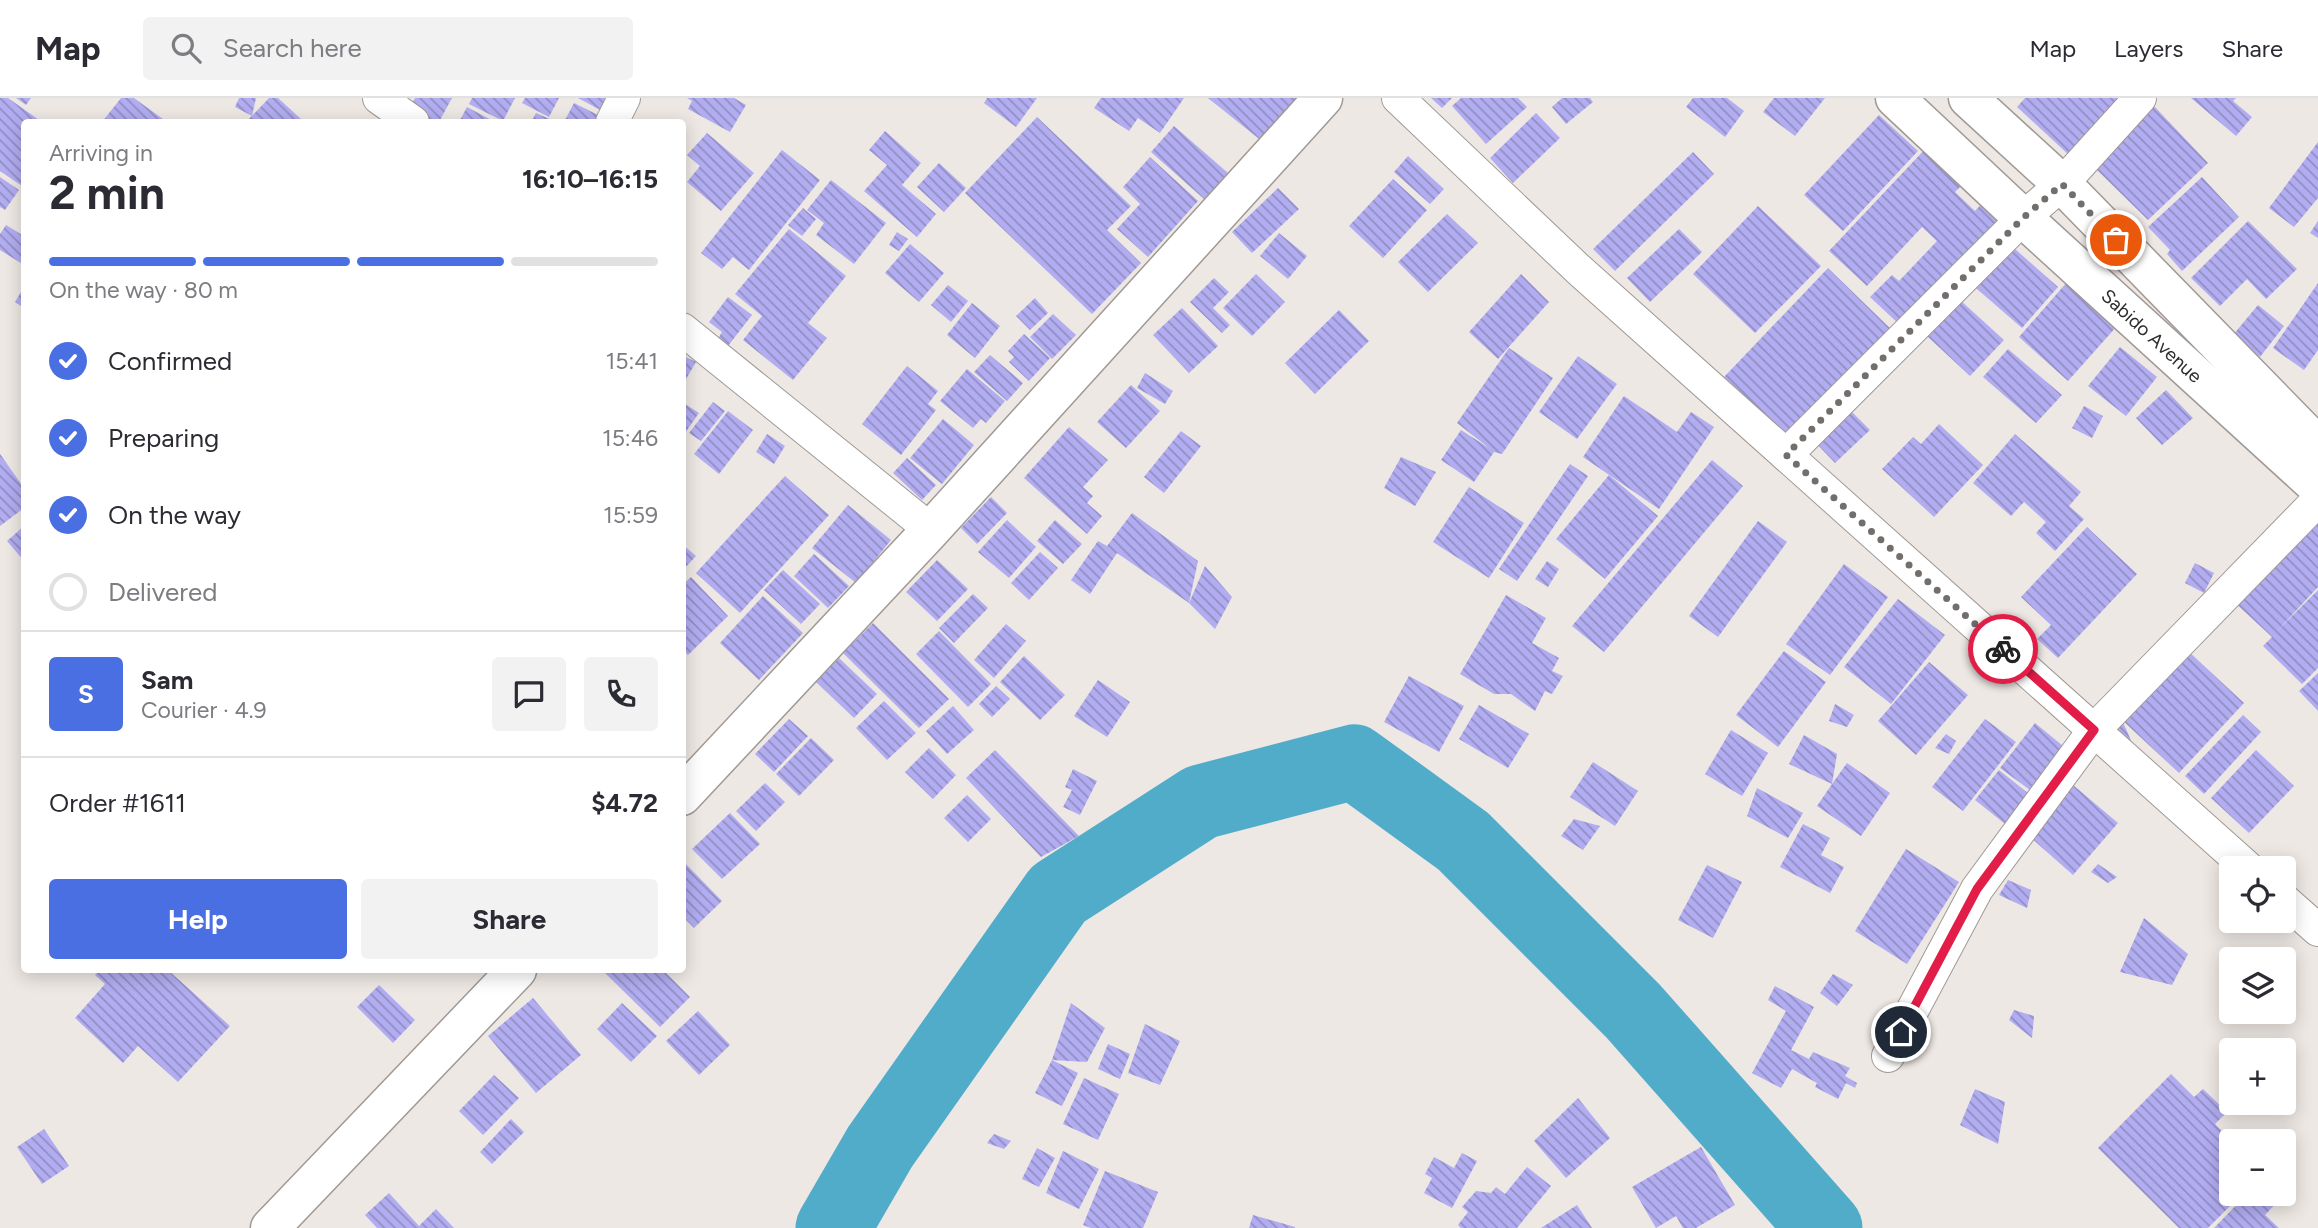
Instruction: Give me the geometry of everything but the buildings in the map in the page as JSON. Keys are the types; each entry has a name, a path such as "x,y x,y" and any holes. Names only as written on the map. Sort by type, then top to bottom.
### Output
{"street":[{"path":"379,98 409,119"},
{"path":"614,119 624,98"},
{"path":"686,792 931,530 1323,98"},
{"path":"1398,98 1578,269 2235,856"},
{"name":"Sabido Avenue","path":"1968,98 2062,184 2318,446"},
{"path":"1786,455 2023,218 2062,184 2140,98"},
{"name":"Sabido Avenue","path":"1903,100 2023,218 2318,487"},
{"path":"686,332 931,530"},
{"path":"1888,1056 1977,889 2094,730 2318,500"},
{"path":"2296,911 2318,930"},
{"path":"270,1228 514,973"}],"waterway":[{"path":"833,1228 880,1147 1058,894 1201,802 1354,762 1463,841 1633,1011 1825,1228"}],"way so far":[{"path":"2003,649 1786,455 2023,218 2062,184 2116,240"}],"route":[{"path":"1901,1032 1977,889 2094,730 2003,649"}]}
